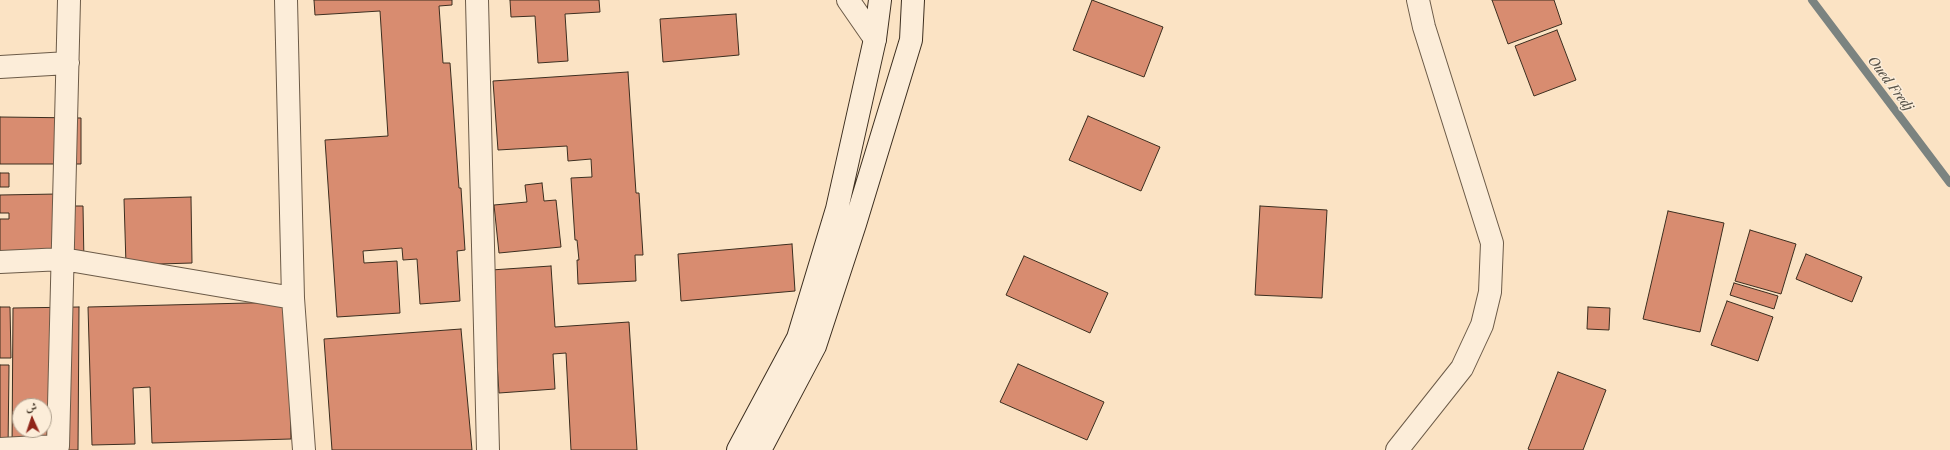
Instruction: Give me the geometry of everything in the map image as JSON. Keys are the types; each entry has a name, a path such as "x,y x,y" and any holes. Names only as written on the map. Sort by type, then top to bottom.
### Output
{"street":[{"path":"0,449 58,446 69,0"},
{"path":"286,0 293,298 304,450"},
{"path":"478,0 488,450"},
{"path":"848,0 875,40"},
{"path":"738,450 798,338 837,209 875,40 880,0"},
{"path":"760,450 815,346 855,224 911,40 913,0"},
{"path":"1397,450 1462,368 1482,325 1490,292 1492,243 1424,27 1418,0"},
{"path":"0,67 68,63"},
{"path":"0,262 63,259 293,298"}],"building":[{"path":"314,0 452,0 452,5 439,6 443,63 450,63 459,188 461,188 465,250 457,251 460,301 420,304 417,259 403,260 402,248 363,251 364,263 397,261 400,313 337,317 325,140 388,136 380,11 315,15"},
{"path":"510,0 599,0 600,12 565,14 568,61 538,63 535,16 511,17"},
{"path":"1092,0 1163,27 1144,77 1073,50"},
{"path":"1492,0 1554,0 1562,24 1508,44"},
{"path":"736,14 739,55 663,62 660,19"},
{"path":"1557,30 1576,80 1534,96 1515,46"},
{"path":"628,72 636,193 639,193 643,255 635,255 636,281 578,284 577,260 579,260 577,240 575,240 571,178 592,177 591,159 568,161 567,146 498,150 493,81"},
{"path":"1088,116 1160,147 1141,191 1069,160"},
{"path":"0,117 81,118 81,164 0,164"},
{"path":"0,173 9,173 9,187 0,187"},
{"path":"542,183 544,201 556,200 561,247 499,253 494,205 527,202 525,185"},
{"path":"58,194 59,206 83,206 84,264 0,265 0,219 9,219 9,213 0,213 0,195"},
{"path":"191,197 192,263 126,265 124,199"},
{"path":"1260,206 1327,210 1322,298 1255,295"},
{"path":"1668,211 1724,223 1700,332 1643,319"},
{"path":"1750,230 1796,244 1781,294 1735,281"},
{"path":"792,244 795,291 681,301 678,254"},
{"path":"1806,254 1862,277 1852,302 1796,279"},
{"path":"1024,256 1108,293 1090,333 1006,295"},
{"path":"551,266 555,327 629,322 637,450 571,450 566,353 553,354 555,389 499,393 491,270"},
{"path":"1734,283 1778,296 1774,309 1730,295"},
{"path":"1727,301 1773,317 1758,361 1711,345"},
{"path":"288,302 291,439 152,443 150,387 133,388 135,444 92,445 88,307"},
{"path":"0,307 10,307 11,358 0,358"},
{"path":"79,307 78,450 12,450 12,438 52,438 52,398 12,398 13,308"},
{"path":"1588,307 1610,308 1609,330 1587,329"},
{"path":"461,329 472,450 332,450 324,339"},
{"path":"1018,364 1104,402 1087,440 1000,402"},
{"path":"0,365 9,365 8,450 0,450"},
{"path":"1558,372 1606,390 1583,450 1530,450 1528,449"}],"waterway":[{"name":"Oued Fredj","path":"1812,0 1950,183"}]}
